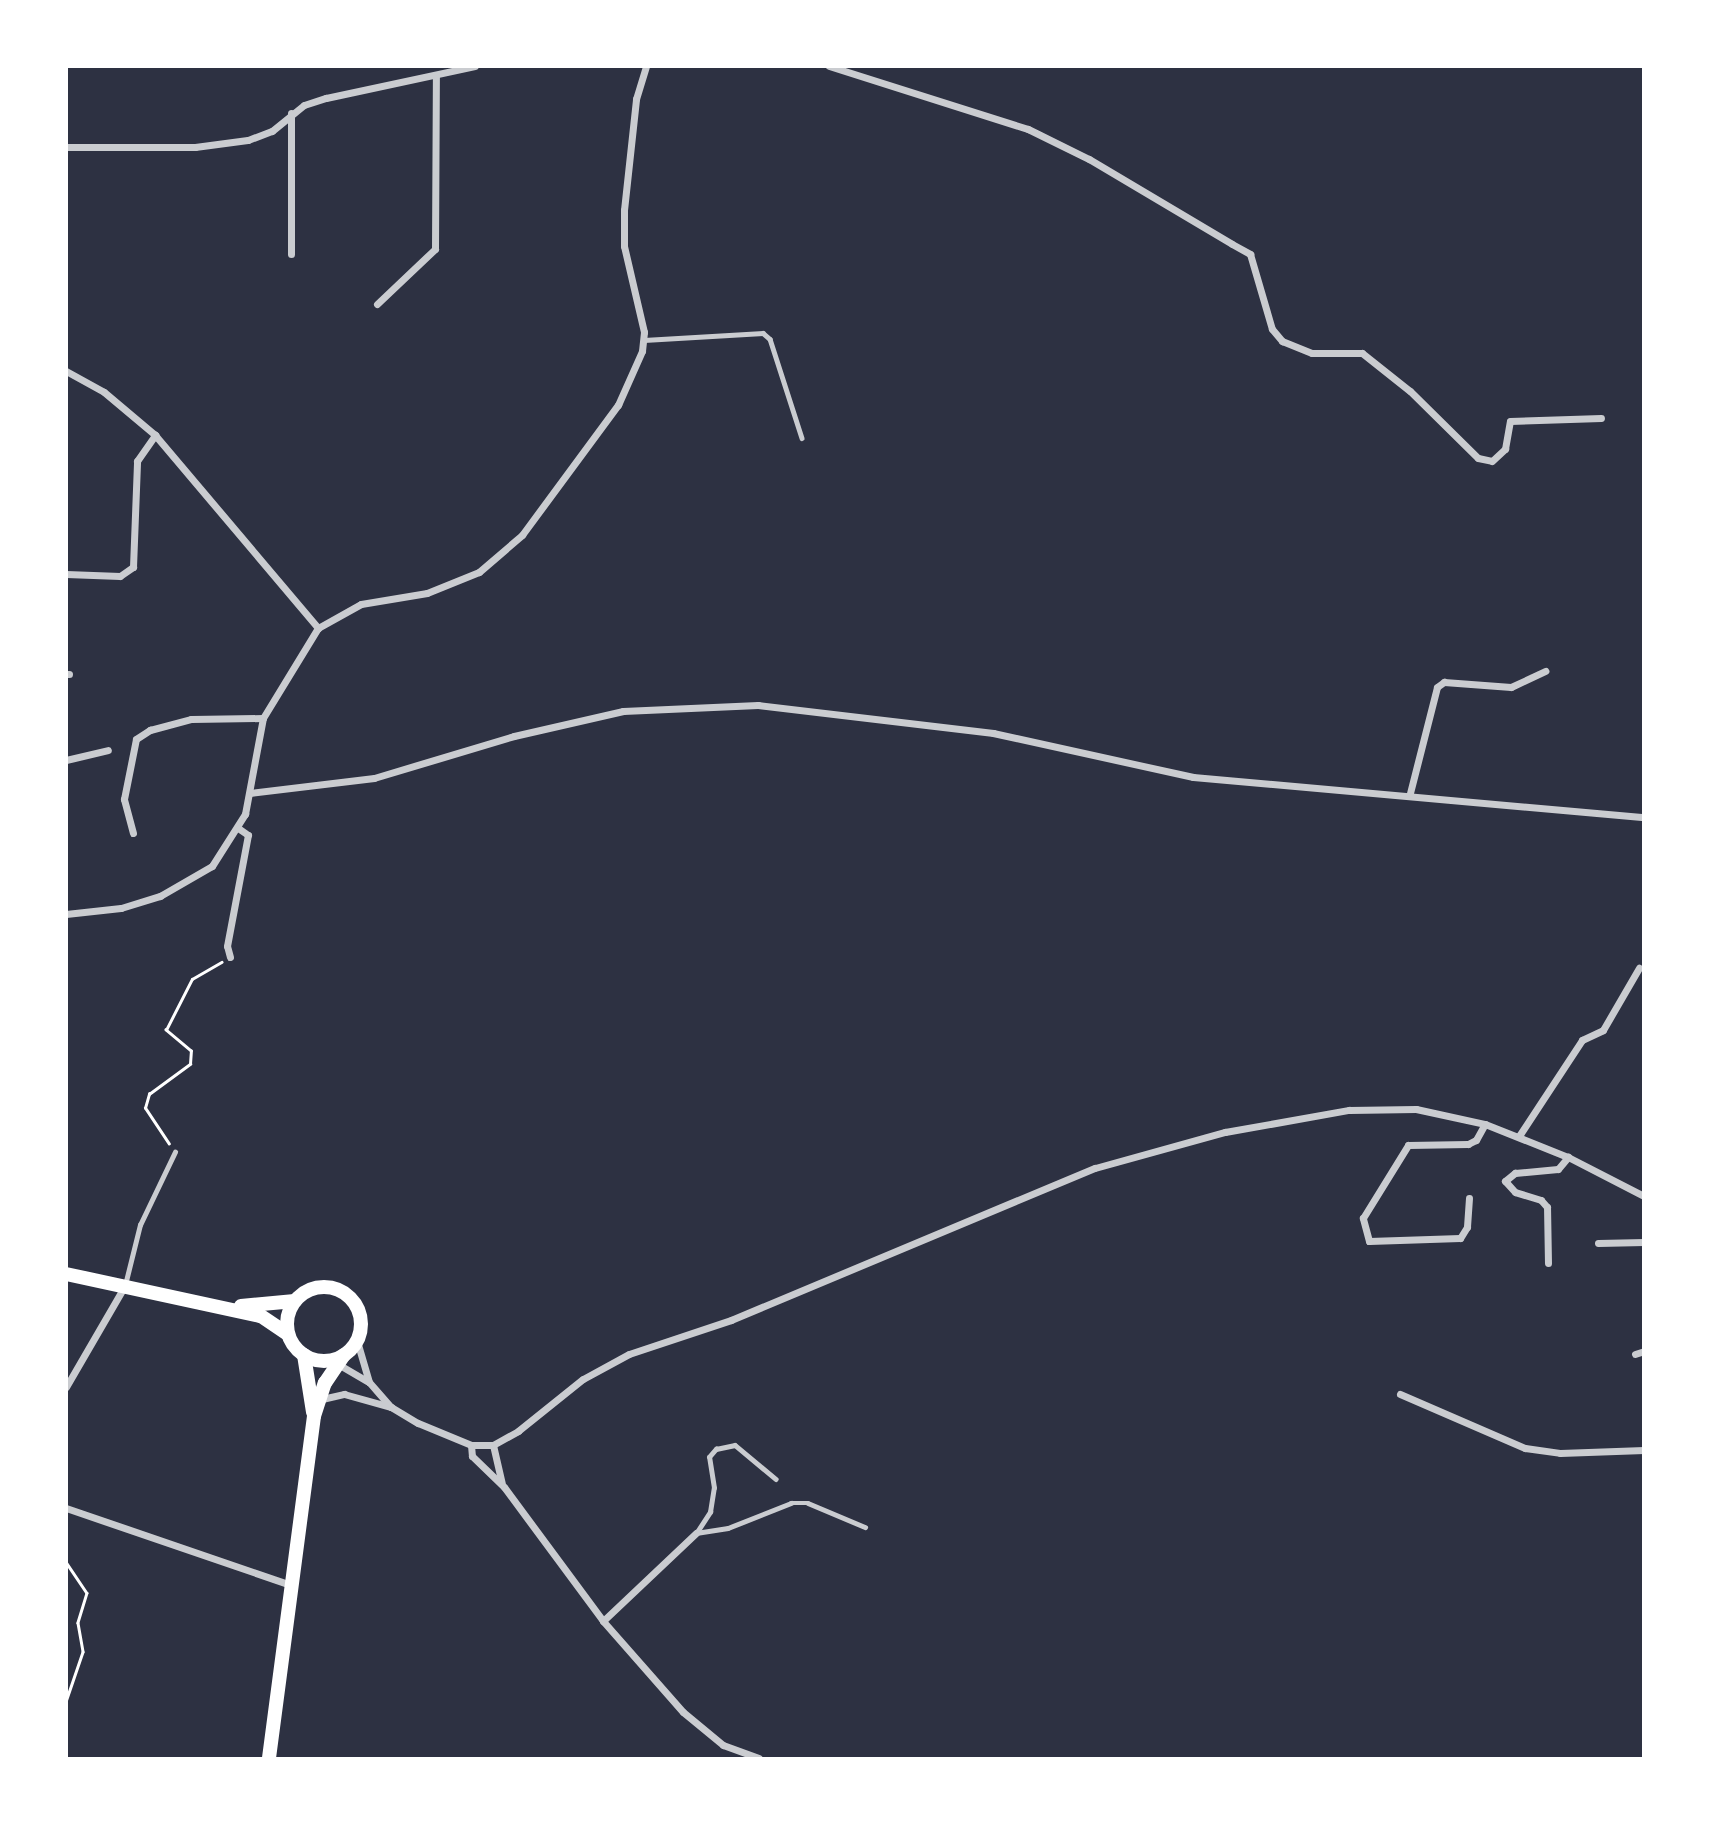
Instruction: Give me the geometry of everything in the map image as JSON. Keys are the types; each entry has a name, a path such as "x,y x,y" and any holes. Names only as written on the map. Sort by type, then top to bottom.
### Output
{"main road":[{"path":"66,1274 261,1316 288,1334 304,1355 314,1416"},
{"path":"227,1307 295,1301 321,1287 340,1291 359,1312 357,1341 338,1360 318,1401 314,1416 269,1759"},
{"path":"288,1334 287,1322 295,1301"},
{"path":"304,1355 338,1360"}],"street":[{"path":"66,147 219,144 271,131 291,113 326,98 436,77 475,66"},
{"path":"66,914 121,908 191,882 212,866 238,828 250,793 263,719 318,628 361,604 457,583 500,556 522,535 618,405 638,368 643,340 625,256 624,210 635,111 646,66"},
{"path":"829,66 1028,129 1089,159 1250,254 1272,329 1282,341 1312,353 1362,354 1410,391 1478,458 1492,461 1505,449 1510,421 1601,418"},
{"path":"377,304 435,249 436,77"},
{"path":"291,113 291,254"},
{"path":"66,371 104,392 155,435 318,628"},
{"path":"66,574 120,576 133,567 137,461 155,435"},
{"path":"1410,793 1437,687 1444,682 1511,687 1545,671"},
{"path":"250,793 374,778 501,739 623,711 758,705 993,733 1193,777 1410,793 1643,817"},
{"path":"133,833 124,799 136,738 150,730 191,719 263,719"},
{"path":"66,760 108,750"},
{"path":"230,957 227,946 248,835 238,828"},
{"path":"1519,1136 1582,1040 1603,1030 1639,968"},
{"path":"318,1401 344,1394 391,1407 471,1445 493,1444 518,1431 583,1379 629,1354 731,1320 1134,1154 1349,1110 1416,1110 1485,1124 1568,1157 1643,1196"},
{"path":"1469,1198 1467,1227 1460,1238 1369,1241 1363,1218 1408,1145 1468,1144 1485,1124"},
{"path":"1548,1263 1547,1207 1541,1200 1515,1192 1505,1181 1515,1173 1558,1169 1568,1157"},
{"path":"1598,1243 1643,1242"},
{"path":"66,1387 124,1287"},
{"path":"357,1341 369,1382"},
{"path":"1635,1354 1643,1351"},
{"path":"338,1360 369,1382 391,1407"},
{"path":"1400,1394 1525,1448 1560,1453 1643,1450"},
{"path":"493,1444 504,1487"},
{"path":"471,1445 472,1456 504,1487 603,1621 702,1730 723,1745 759,1759"},
{"path":"66,1508 292,1585"},
{"path":"603,1621 696,1533"}],"lane":[{"path":"643,340 763,333 770,339 802,438"},
{"path":"124,1287 140,1225 175,1152"},
{"path":"696,1533 710,1512 714,1488 709,1457 723,1444 747,1453 776,1479"},
{"path":"696,1533 728,1528 790,1503 808,1503 865,1527"}],"path":[{"path":"175,1152 145,1108 149,1094 190,1064 191,1051 166,1030 192,979 230,957"},
{"path":"66,1562 87,1593 78,1623 83,1652 66,1702"}]}
